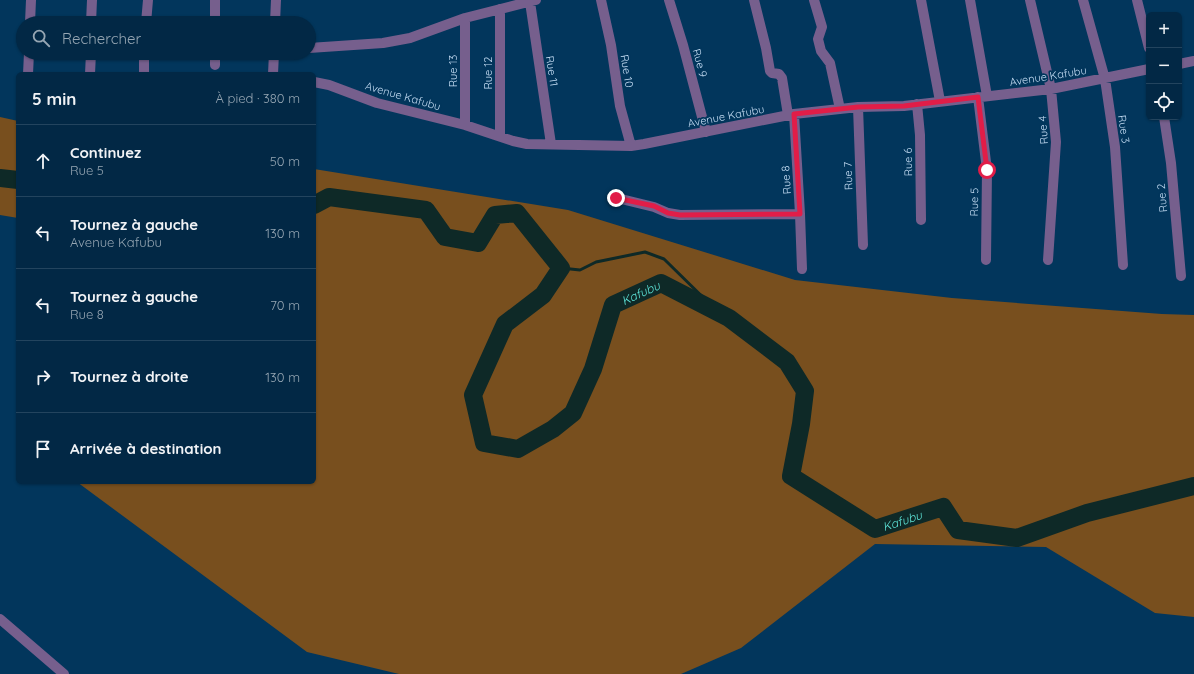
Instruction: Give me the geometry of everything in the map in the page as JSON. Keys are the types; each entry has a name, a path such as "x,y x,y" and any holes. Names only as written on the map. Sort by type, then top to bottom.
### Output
{"street":[{"path":"30,16 31,0"},
{"path":"91,16 92,0"},
{"path":"147,16 148,0"},
{"path":"215,0 215,16"},
{"path":"275,16 276,0"},
{"name":"Rue 10","path":"600,0 611,46 620,106 631,146"},
{"name":"Rue 9","path":"669,0 683,45 706,132"},
{"name":"Rue 8","path":"754,0 770,71 772,73 779,74 782,78 791,115 800,214 802,269"},
{"path":"814,0 822,27 818,39 822,51 830,63 840,109"},
{"path":"921,0 940,101"},
{"name":"Rue 5","path":"970,0 983,97 987,170 986,260"},
{"name":"Rue 4","path":"1030,0 1051,89 1056,142 1048,260"},
{"name":"Rue 3","path":"1083,0 1105,79 1115,147 1123,264"},
{"path":"1136,0 1146,37"},
{"path":"316,48 383,44 410,38 465,18 533,1"},
{"name":"Rue 11","path":"533,1 551,144"},
{"name":"Rue 12","path":"500,9 500,136"},
{"name":"Rue 13","path":"465,18 465,125"},
{"path":"28,72 29,60"},
{"path":"90,72 91,60"},
{"path":"144,60 144,72"},
{"path":"215,60 215,65"},
{"path":"273,72 274,60"},
{"path":"1182,63 1194,61"},
{"name":"Avenue Kafubu","path":"316,82 329,85 377,103 465,125 527,144 631,146 791,115 858,107 917,104 1051,89 1146,70"},
{"name":"Rue 6","path":"917,104 920,135 921,220"},
{"name":"Rue 7","path":"858,107 863,245"},
{"name":"Rue 2","path":"1164,120 1171,163 1181,276"},
{"path":"616,198 654,206 668,213 680,215 800,214"},
{"path":"0,619 64,674"}],"shaded area":[{"path":"0,117 16,121 16,218 0,215"},
{"path":"316,169 568,210 795,280 952,298 1162,314 1194,315 1194,617 1155,613 1046,547 875,544 741,648 681,674 399,674 307,652 80,484 316,484"}],"waterway":[{"name":"Kafubu","path":"0,178 16,180"},
{"name":"Kafubu","path":"316,204 329,197 426,210 445,237 478,243 495,215 517,213 561,268 543,295 505,324 473,395 484,443 518,449 553,429 573,413 593,369 613,305 661,283 729,318 787,362 805,391 801,424 791,476 875,529 943,507 958,530 1017,538 1087,513 1194,486"},
{"path":"561,268 580,270 596,262 645,252 664,259 720,314"}],"route":[{"path":"616,198 654,206 668,213 680,215 800,214 794,114 858,107 904,106 978,97 987,170"}]}
